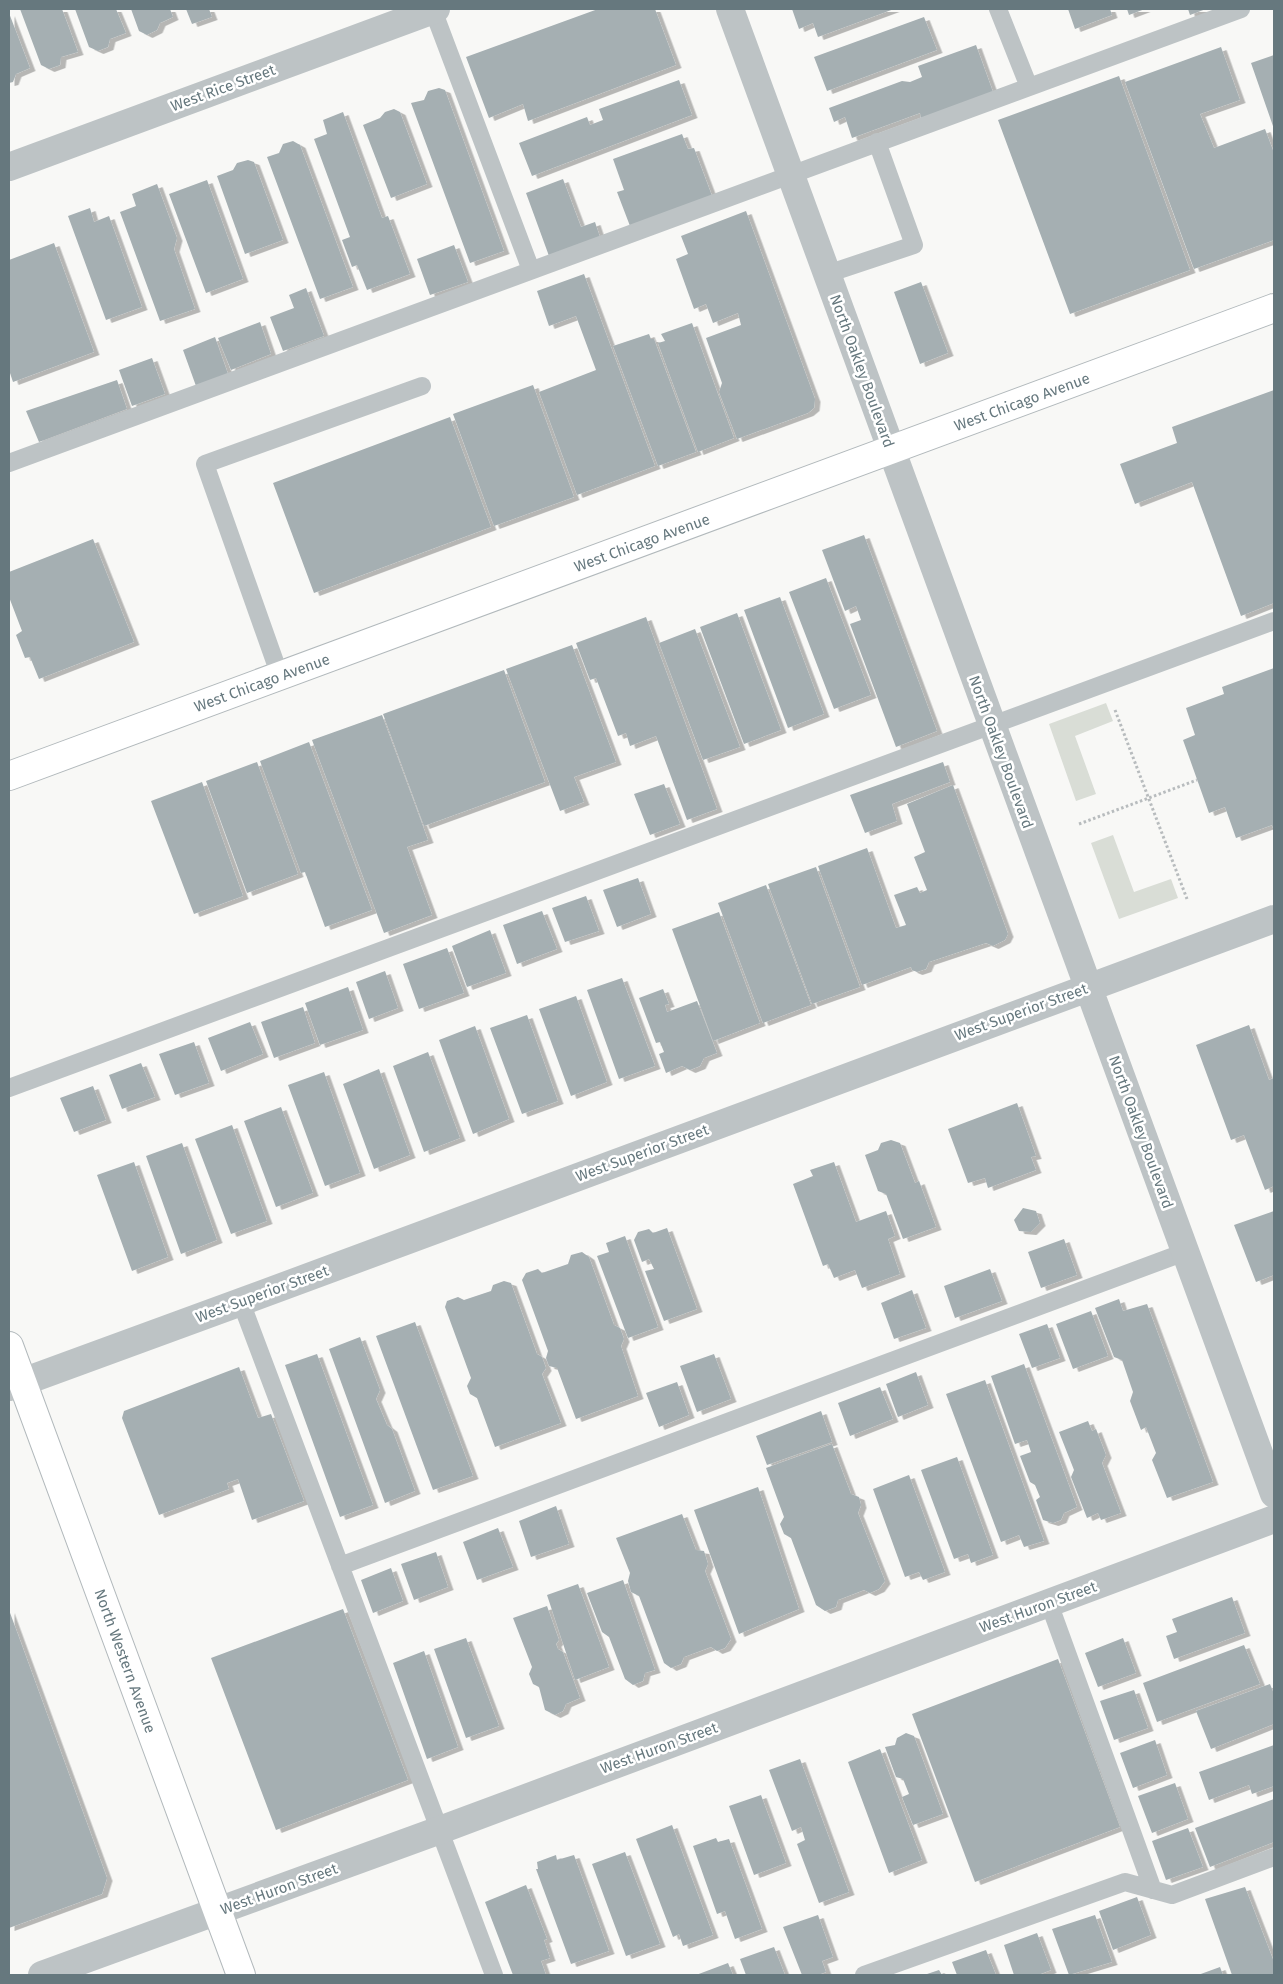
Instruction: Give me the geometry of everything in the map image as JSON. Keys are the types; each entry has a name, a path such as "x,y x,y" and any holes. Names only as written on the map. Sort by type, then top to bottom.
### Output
{"main road":[{"name":"West Chicago Avenue","path":"9,776 1274,308"},
{"name":"North Western Avenue","path":"9,1346 15,1384 241,1975"}],"street":[{"name":"West Rice Street","path":"9,166 435,9"},
{"name":"North Oakley Boulevard","path":"730,9 1274,1494"},
{"name":"West Superior Street","path":"15,1384 1274,919"},
{"name":"West Huron Street","path":"42,1975 440,1830 1274,1519"}],"lane":[{"path":"435,9 531,270"},
{"path":"998,9 1029,87"},
{"path":"9,463 1241,9"},
{"path":"826,274 914,246 877,142"},
{"path":"280,676 205,464 422,386"},
{"path":"9,1088 1274,621"},
{"path":"340,1566 1185,1252"},
{"path":"241,1302 494,1975"},
{"path":"1049,1603 1153,1890"},
{"path":"864,1975 1125,1882 1172,1895 1274,1857"}],"path":[{"path":"1119,720 1187,899"},
{"path":"1079,824 1197,780"}],"shaded area":[{"path":"1106,703 1113,721 1075,736 1096,794 1076,801 1049,724"},
{"path":"1113,835 1134,892 1171,879 1178,898 1119,919 1091,843"}],"building":[{"path":"20,9 62,9 78,52 61,57 60,65 49,69 41,65"},
{"path":"75,9 116,9 126,33 110,39 108,47 98,51 89,47"},
{"path":"131,9 170,9 173,17 160,23 157,30 147,35 139,31"},
{"path":"186,9 209,9 212,17 192,24"},
{"path":"598,9 655,9 676,65 528,121 523,104 489,118 466,57"},
{"path":"792,9 894,9 818,37 813,23 799,29"},
{"path":"1068,9 1110,9 1112,15 1075,29"},
{"path":"1127,9 1145,9 1129,15"},
{"path":"1188,9 1206,9 1190,15"},
{"path":"9,13 30,68 16,74 13,82 9,83"},
{"path":"924,17 937,50 827,91 814,57"},
{"path":"976,45 993,92 921,118 920,113 852,138 845,117 834,122 829,108 902,81 910,82 922,77 918,66"},
{"path":"1221,47 1240,100 1200,114 1214,148 1265,129 1274,153 1274,240 1194,269 1125,82"},
{"path":"1274,55 1274,129 1251,63"},
{"path":"1119,76 1190,270 1070,314 998,120"},
{"path":"679,80 692,115 532,176 519,143 587,117 590,125 603,120 599,109"},
{"path":"439,88 445,90 504,251 470,263 411,103 424,100 428,91"},
{"path":"394,109 400,112 427,184 391,198 363,125 380,118 385,112"},
{"path":"343,112 382,218 388,216 410,274 367,290 357,265 352,267 342,240 350,237 314,139 327,134 323,120"},
{"path":"682,134 688,149 694,148 712,196 630,226 617,192 624,190 613,159"},
{"path":"293,141 300,145 353,287 320,299 267,157 279,153 283,144"},
{"path":"248,160 254,162 283,240 245,254 217,176 233,170 237,163"},
{"path":"563,179 581,227 595,222 600,237 549,256 526,193"},
{"path":"207,180 243,279 206,293 169,194"},
{"path":"157,184 177,238 174,249 195,309 160,321 120,212 136,206 132,194"},
{"path":"90,208 94,222 109,216 142,307 106,320 68,216"},
{"path":"746,211 815,399 814,408 808,413 737,439 719,392 722,383 706,338 741,325 738,313 713,323 706,304 694,309 676,259 688,254 681,236"},
{"path":"54,243 94,352 13,382 9,370 9,260"},
{"path":"454,245 468,282 430,295 417,259"},
{"path":"584,274 655,466 577,495 539,392 596,370 576,316 549,326 537,291"},
{"path":"921,282 948,353 920,364 894,292"},
{"path":"306,288 324,336 283,351 270,317 294,308 289,295"},
{"path":"260,322 271,354 231,370 218,338"},
{"path":"692,323 734,438 698,452 658,343 665,341 661,334"},
{"path":"649,334 651,339 654,339 696,452 658,466 613,346"},
{"path":"215,337 228,374 196,386 183,350"},
{"path":"152,358 165,394 132,406 119,370"},
{"path":"117,380 127,409 39,442 26,411"},
{"path":"533,385 574,497 494,526 453,414"},
{"path":"1274,390 1274,603 1241,616 1192,482 1135,504 1120,464 1177,443 1172,427"},
{"path":"450,417 491,527 314,593 273,483"},
{"path":"864,535 937,731 896,747 850,624 861,620 856,606 845,611 822,550"},
{"path":"93,539 134,642 39,679 30,657 25,658 16,635 22,631 9,597 9,572"},
{"path":"826,578 871,695 834,709 789,592"},
{"path":"780,597 824,714 788,728 744,610"},
{"path":"737,613 781,730 744,744 700,627"},
{"path":"646,617 717,809 687,820 656,736 630,746 626,733 618,736 596,678 590,680 576,643"},
{"path":"695,629 740,747 703,760 659,643"},
{"path":"572,645 616,762 574,777 584,802 560,811 506,669"},
{"path":"1274,668 1274,830 1272,825 1236,838 1225,807 1209,813 1183,740 1195,735 1186,708 1224,694 1222,687"},
{"path":"504,670 545,782 424,826 383,714"},
{"path":"382,715 428,840 407,847 432,915 384,933 312,740"},
{"path":"309,742 372,910 325,927 305,872 301,873 260,761"},
{"path":"257,762 298,874 247,893 206,781"},
{"path":"943,762 950,782 892,804 897,821 865,833 850,795"},
{"path":"202,782 243,896 194,914 151,801"},
{"path":"664,784 680,824 650,835 634,794"},
{"path":"953,785 1008,934 1005,940 993,946 986,943 929,962 926,969 917,972 912,970 911,967 862,985 818,866 867,848 896,928 906,925 894,895 917,887 920,893 927,890 914,857 925,852 907,804"},
{"path":"816,867 860,987 812,1004 768,884"},
{"path":"638,878 651,914 617,927 603,890"},
{"path":"766,885 811,1005 763,1023 718,903"},
{"path":"586,896 599,931 565,942 552,908"},
{"path":"542,911 557,949 517,964 503,925"},
{"path":"719,912 760,1023 713,1041 672,929"},
{"path":"490,930 506,973 467,987 452,946"},
{"path":"447,948 464,993 419,1009 403,964"},
{"path":"385,971 398,1008 369,1019 356,982"},
{"path":"622,978 655,1066 619,1079 587,990"},
{"path":"348,987 363,1030 320,1045 305,1003"},
{"path":"663,989 669,1004 665,1005 667,1012 697,1001 717,1053 704,1058 700,1066 690,1070 682,1066 666,1073 659,1054 664,1052 660,1042 656,1043 639,998"},
{"path":"576,996 607,1082 571,1096 539,1009"},
{"path":"303,1007 315,1043 274,1058 261,1022"},
{"path":"527,1015 558,1101 522,1114 490,1028"},
{"path":"250,1022 263,1054 221,1071 208,1038"},
{"path":"1249,1025 1269,1080 1274,1078 1274,1186 1265,1190 1244,1135 1231,1140 1196,1045"},
{"path":"475,1026 509,1119 473,1134 439,1040"},
{"path":"194,1042 209,1083 175,1095 159,1054"},
{"path":"428,1052 460,1138 424,1152 393,1066"},
{"path":"141,1063 155,1097 122,1109 109,1075"},
{"path":"379,1069 410,1155 374,1169 343,1084"},
{"path":"324,1072 360,1173 325,1186 288,1085"},
{"path":"93,1086 106,1120 74,1132 60,1098"},
{"path":"1017,1103 1036,1156 1031,1157 1036,1170 988,1188 985,1178 968,1183 948,1129"},
{"path":"281,1107 313,1193 276,1207 244,1121"},
{"path":"232,1125 267,1221 231,1234 195,1139"},
{"path":"891,1140 900,1143 915,1183 919,1181 936,1227 903,1239 886,1194 878,1191 865,1155 878,1150 881,1143"},
{"path":"182,1143 217,1240 181,1254 146,1156"},
{"path":"134,1162 168,1257 132,1271 97,1175"},
{"path":"834,1162 856,1222 886,1211 895,1236 888,1239 900,1274 862,1288 855,1270 834,1278 828,1264 823,1266 793,1184 813,1176 810,1170"},
{"path":"1023,1208 1036,1211 1040,1223 1031,1232 1019,1231 1014,1220"},
{"path":"1274,1211 1274,1275 1256,1282 1234,1225"},
{"path":"667,1228 697,1309 664,1321 645,1271 654,1269 649,1259 642,1262 634,1240 638,1232 649,1229 653,1233"},
{"path":"625,1236 658,1327 628,1338 597,1256 609,1252 606,1243"},
{"path":"1064,1239 1077,1275 1041,1288 1028,1252"},
{"path":"582,1252 589,1257 614,1325 620,1328 624,1339 621,1346 638,1396 576,1419 557,1368 549,1366 546,1358 548,1351 522,1280 526,1273 538,1269 542,1273 568,1264 571,1255"},
{"path":"990,1269 1002,1301 955,1318 944,1286"},
{"path":"504,1281 511,1283 537,1354 542,1357 546,1368 542,1374 561,1423 495,1447 477,1398 470,1394 467,1386 471,1378 445,1307 447,1301 458,1297 464,1300 491,1291 493,1285"},
{"path":"912,1290 926,1328 894,1339 881,1303"},
{"path":"1119,1299 1123,1311 1147,1304 1213,1482 1167,1498 1152,1460 1156,1453 1146,1427 1141,1430 1130,1401 1133,1392 1122,1360 1114,1357 1095,1308"},
{"path":"1091,1311 1108,1356 1073,1369 1056,1324"},
{"path":"415,1322 473,1476 433,1490 376,1336"},
{"path":"1047,1324 1060,1358 1032,1368 1019,1334"},
{"path":"360,1337 380,1390 376,1399 387,1425 392,1429 415,1491 385,1503 329,1349"},
{"path":"317,1354 373,1505 340,1517 285,1365"},
{"path":"714,1354 731,1399 697,1412 680,1366"},
{"path":"1024,1364 1077,1507 1064,1513 1061,1520 1053,1523 1043,1520 1036,1500 1040,1497 1035,1485 1030,1482 1020,1456 1031,1452 1027,1440 1015,1444 991,1376"},
{"path":"239,1367 258,1418 271,1414 304,1501 252,1520 238,1479 227,1483 229,1489 159,1515 122,1418 124,1411"},
{"path":"916,1372 928,1405 898,1417 886,1384"},
{"path":"985,1380 1044,1541 1024,1547 1019,1535 1001,1542 946,1394"},
{"path":"677,1382 689,1415 659,1427 646,1393"},
{"path":"880,1387 893,1419 850,1436 838,1403"},
{"path":"821,1411 832,1442 767,1465 756,1436"},
{"path":"1088,1421 1092,1431 1096,1429 1106,1455 1102,1463 1121,1513 1101,1520 1098,1513 1087,1518 1071,1477 1074,1470 1059,1432"},
{"path":"832,1444 851,1494 859,1497 861,1505 858,1513 885,1581 879,1589 870,1593 864,1590 838,1600 836,1607 825,1611 816,1605 791,1538 784,1534 780,1524 784,1517 766,1468"},
{"path":"957,1457 993,1555 971,1563 968,1554 954,1559 921,1470"},
{"path":"909,1475 945,1572 923,1580 919,1572 905,1577 873,1489"},
{"path":"758,1487 799,1609 739,1634 694,1510"},
{"path":"556,1506 569,1544 531,1557 519,1521"},
{"path":"682,1514 696,1550 704,1551 708,1564 705,1571 731,1639 725,1648 717,1651 711,1647 684,1657 681,1664 671,1668 664,1663 639,1596 631,1592 628,1581 630,1573 616,1538"},
{"path":"498,1528 513,1567 477,1580 463,1542"},
{"path":"436,1552 448,1587 414,1600 401,1564"},
{"path":"391,1568 403,1601 373,1613 361,1580"},
{"path":"623,1580 655,1670 645,1673 643,1681 633,1685 625,1679 609,1637 602,1632 587,1593"},
{"path":"578,1584 609,1667 575,1680 547,1595"},
{"path":"1232,1597 1245,1633 1174,1659 1166,1636 1177,1632 1172,1619"},
{"path":"547,1606 559,1640 556,1644 558,1649 563,1652 580,1698 566,1704 563,1711 555,1715 545,1710 539,1687 533,1684 529,1674 532,1667 513,1618"},
{"path":"343,1609 408,1780 276,1830 211,1658"},
{"path":"9,1610 107,1878 102,1894 9,1928"},
{"path":"466,1638 499,1726 466,1738 434,1649"},
{"path":"1123,1638 1136,1673 1098,1687 1085,1653"},
{"path":"1244,1645 1260,1684 1157,1722 1143,1683"},
{"path":"424,1651 458,1747 427,1759 393,1663"},
{"path":"1058,1659 1120,1827 975,1882 912,1714"},
{"path":"1270,1684 1274,1694 1274,1724 1211,1749 1196,1711"},
{"path":"1134,1690 1148,1728 1114,1740 1100,1701"},
{"path":"906,1733 914,1736 943,1814 913,1825 902,1797 909,1794 903,1779 896,1777 885,1747 895,1745 897,1738"},
{"path":"1155,1740 1167,1775 1133,1788 1120,1753"},
{"path":"1274,1745 1274,1786 1252,1794 1249,1785 1209,1800 1199,1772"},
{"path":"880,1749 922,1860 889,1873 848,1762"},
{"path":"800,1759 849,1892 819,1903 797,1844 805,1840 801,1827 792,1831 769,1770"},
{"path":"1175,1783 1188,1819 1152,1833 1138,1796"},
{"path":"761,1795 786,1863 754,1875 729,1806"},
{"path":"1274,1799 1274,1842 1210,1867 1195,1828"},
{"path":"672,1825 713,1935 683,1946 679,1934 673,1937 636,1839"},
{"path":"1188,1828 1203,1867 1166,1880 1152,1841"},
{"path":"716,1838 718,1842 729,1839 762,1929 735,1939 725,1911 717,1914 693,1846"},
{"path":"625,1852 660,1944 626,1956 592,1864"},
{"path":"556,1855 557,1860 574,1855 609,1951 571,1964 536,1869 538,1869 537,1862"},
{"path":"526,1885 547,1939 544,1940 550,1958 541,1961 546,1975 513,1975 485,1902"},
{"path":"1245,1887 1274,1962 1274,1975 1232,1975 1205,1899"},
{"path":"1137,1897 1151,1935 1113,1950 1099,1911"},
{"path":"818,1915 833,1957 822,1961 826,1972 818,1975 802,1975 783,1927"},
{"path":"1095,1915 1112,1962 1069,1975 1052,1929"},
{"path":"1037,1933 1051,1970 1038,1975 1014,1975 1004,1945"},
{"path":"774,1947 785,1975 746,1975 740,1959"},
{"path":"986,1950 996,1975 957,1975 952,1962"},
{"path":"728,1963 733,1975 696,1975"},
{"path":"1220,1967 1223,1975 1198,1975"},
{"path":"939,1970 942,1975 924,1975"}]}
